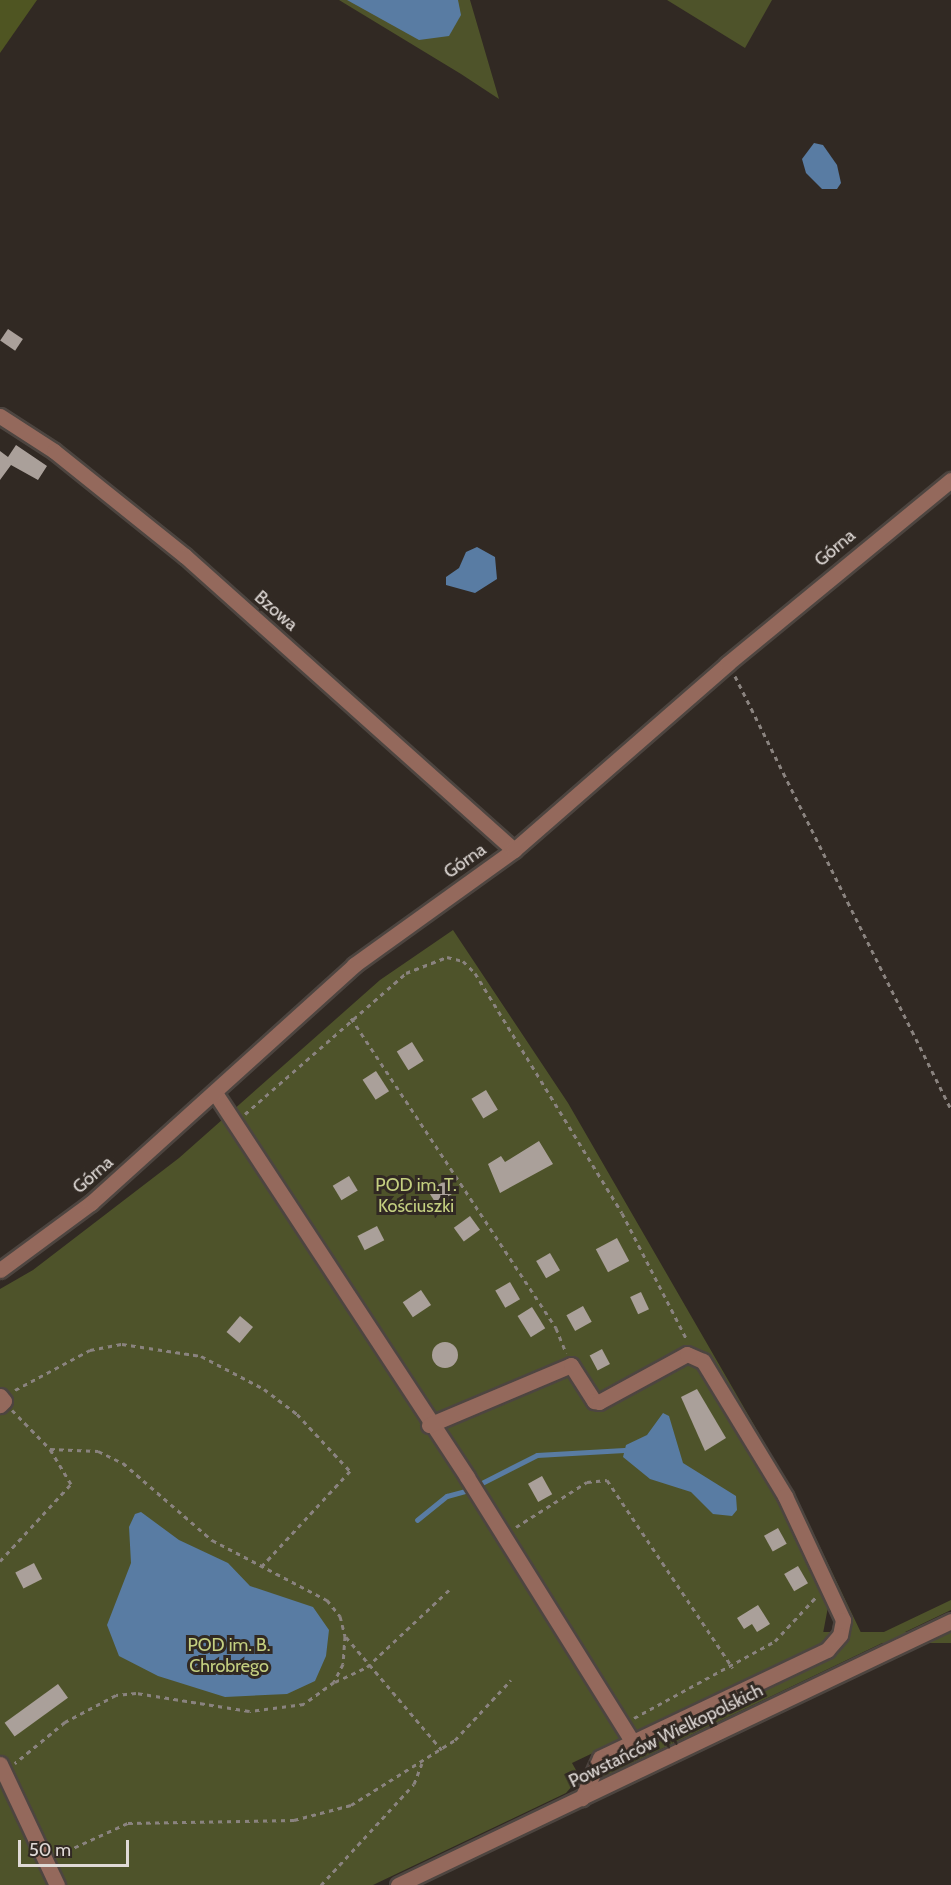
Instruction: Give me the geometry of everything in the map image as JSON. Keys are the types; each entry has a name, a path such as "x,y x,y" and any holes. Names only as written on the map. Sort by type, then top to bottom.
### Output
{"street":[{"name":"Bzowa","path":"0,416 54,451 185,556 514,850"},
{"name":"Górna","path":"0,1270 91,1203 354,965 514,850 727,664 951,480"},
{"path":"215,1093 429,1425 467,1477 502,1537 633,1743"},
{"path":"429,1425 572,1365 594,1401 600,1402 687,1354 703,1361 785,1496 843,1620 840,1635 827,1650 600,1758 582,1798"},
{"name":"Powstańców Wielkopolskich","path":"398,1885 951,1621"},
{"path":"3,1767 57,1885"}],"path":[{"path":"727,664 758,715 951,1109"},
{"path":"235,1124 351,1017 406,973 430,960 447,957 463,961 475,973 622,1213 687,1336 687,1354"},
{"path":"351,1017 556,1328 572,1365"},
{"path":"0,1561 71,1484 50,1449 1,1401 54,1366 90,1350 122,1344 191,1352 227,1366 264,1389 297,1414 350,1472 261,1567"},
{"path":"50,1449 98,1451 123,1462 212,1540 327,1600 340,1616 345,1636 343,1664 334,1682"},
{"path":"502,1537 588,1482 607,1480 734,1668"},
{"path":"621,1724 734,1668 775,1641 827,1584"},
{"path":"3,1767 65,1722 116,1695 136,1693 249,1710 304,1704 334,1682 367,1667 452,1588"},
{"path":"345,1636 367,1667 442,1750"},
{"path":"46,1860 128,1823 267,1822 321,1814 351,1805 442,1750 511,1680"},
{"path":"321,1885 414,1784 422,1763"}],"green space":[{"path":"0,0 37,0 0,53"},
{"path":"339,0 470,0 499,99 461,74"},
{"path":"667,0 772,0 745,48"},
{"path":"453,930 568,1103 798,1501 865,1641 951,1600 951,1610 597,1780 604,1764 832,1655 849,1630 849,1623 835,1603 828,1607 821,1644 572,1763 580,1777 566,1793 373,1885 0,1885 0,1289 33,1270 179,1158 380,980"},
{"path":"360,1632 951,1632 951,1643 360,1643"}],"water":[{"path":"347,0 458,0 461,15 449,36 419,40"},
{"path":"814,143 823,145 837,165 841,183 837,189 822,189 806,173 802,159"},
{"path":"477,547 495,557 497,579 475,593 446,585 446,577 459,568 466,552"},
{"path":"663,1413 669,1416 683,1463 736,1496 737,1510 732,1516 713,1514 691,1492 650,1479 623,1457 626,1445 647,1435"},
{"path":"141,1512 179,1540 228,1563 250,1586 313,1607 329,1630 326,1656 315,1681 287,1694 225,1697 158,1676 119,1656 107,1625 131,1563 129,1527 135,1514"}],"building":[{"path":"8,329 23,339 15,351 0,341"},
{"path":"16,445 47,466 38,480 11,465 0,480 0,451 8,457"},
{"path":"412,1042 424,1061 408,1070 397,1052"},
{"path":"376,1071 389,1091 376,1100 363,1080"},
{"path":"486,1090 498,1110 483,1118 471,1099"},
{"path":"539,1141 553,1164 500,1193 488,1164 501,1156 505,1162"},
{"path":"349,1176 358,1191 341,1200 333,1186"},
{"path":"446,1180 454,1193 436,1204 428,1191"},
{"path":"470,1216 480,1230 464,1242 454,1228"},
{"path":"377,1226 384,1240 365,1250 357,1236"},
{"path":"617,1238 629,1261 608,1272 596,1249"},
{"path":"550,1253 560,1270 546,1278 536,1261"},
{"path":"510,1282 520,1299 505,1308 495,1290"},
{"path":"421,1290 431,1305 413,1317 403,1302"},
{"path":"641,1292 649,1309 638,1314 630,1297"},
{"path":"583,1306 592,1322 575,1331 566,1315"},
{"path":"532,1307 545,1328 531,1337 518,1316"},
{"path":"240,1316 253,1327 240,1343 227,1332"},
{"path":"445,1342 454,1346 458,1355 454,1364 445,1368 436,1364 432,1355 436,1346"},
{"path":"602,1349 610,1364 598,1371 590,1356"},
{"path":"697,1389 726,1438 705,1451 681,1397"},
{"path":"542,1476 552,1494 538,1502 528,1484"},
{"path":"778,1528 787,1544 773,1552 764,1536"},
{"path":"34,1563 42,1579 23,1589 15,1573"},
{"path":"798,1566 808,1583 794,1591 784,1574"},
{"path":"758,1605 770,1624 757,1632 752,1624 744,1629 737,1618"},
{"path":"58,1684 68,1698 15,1737 5,1723"}],"waterway":[{"path":"476,1486 537,1455 624,1450"},
{"path":"417,1520 447,1496 466,1491"}],"park label":[{"name":"POD im. T. Kościuszki","path":"416,1196"},
{"name":"POD im. B. Chrobrego","path":"229,1656"}]}
